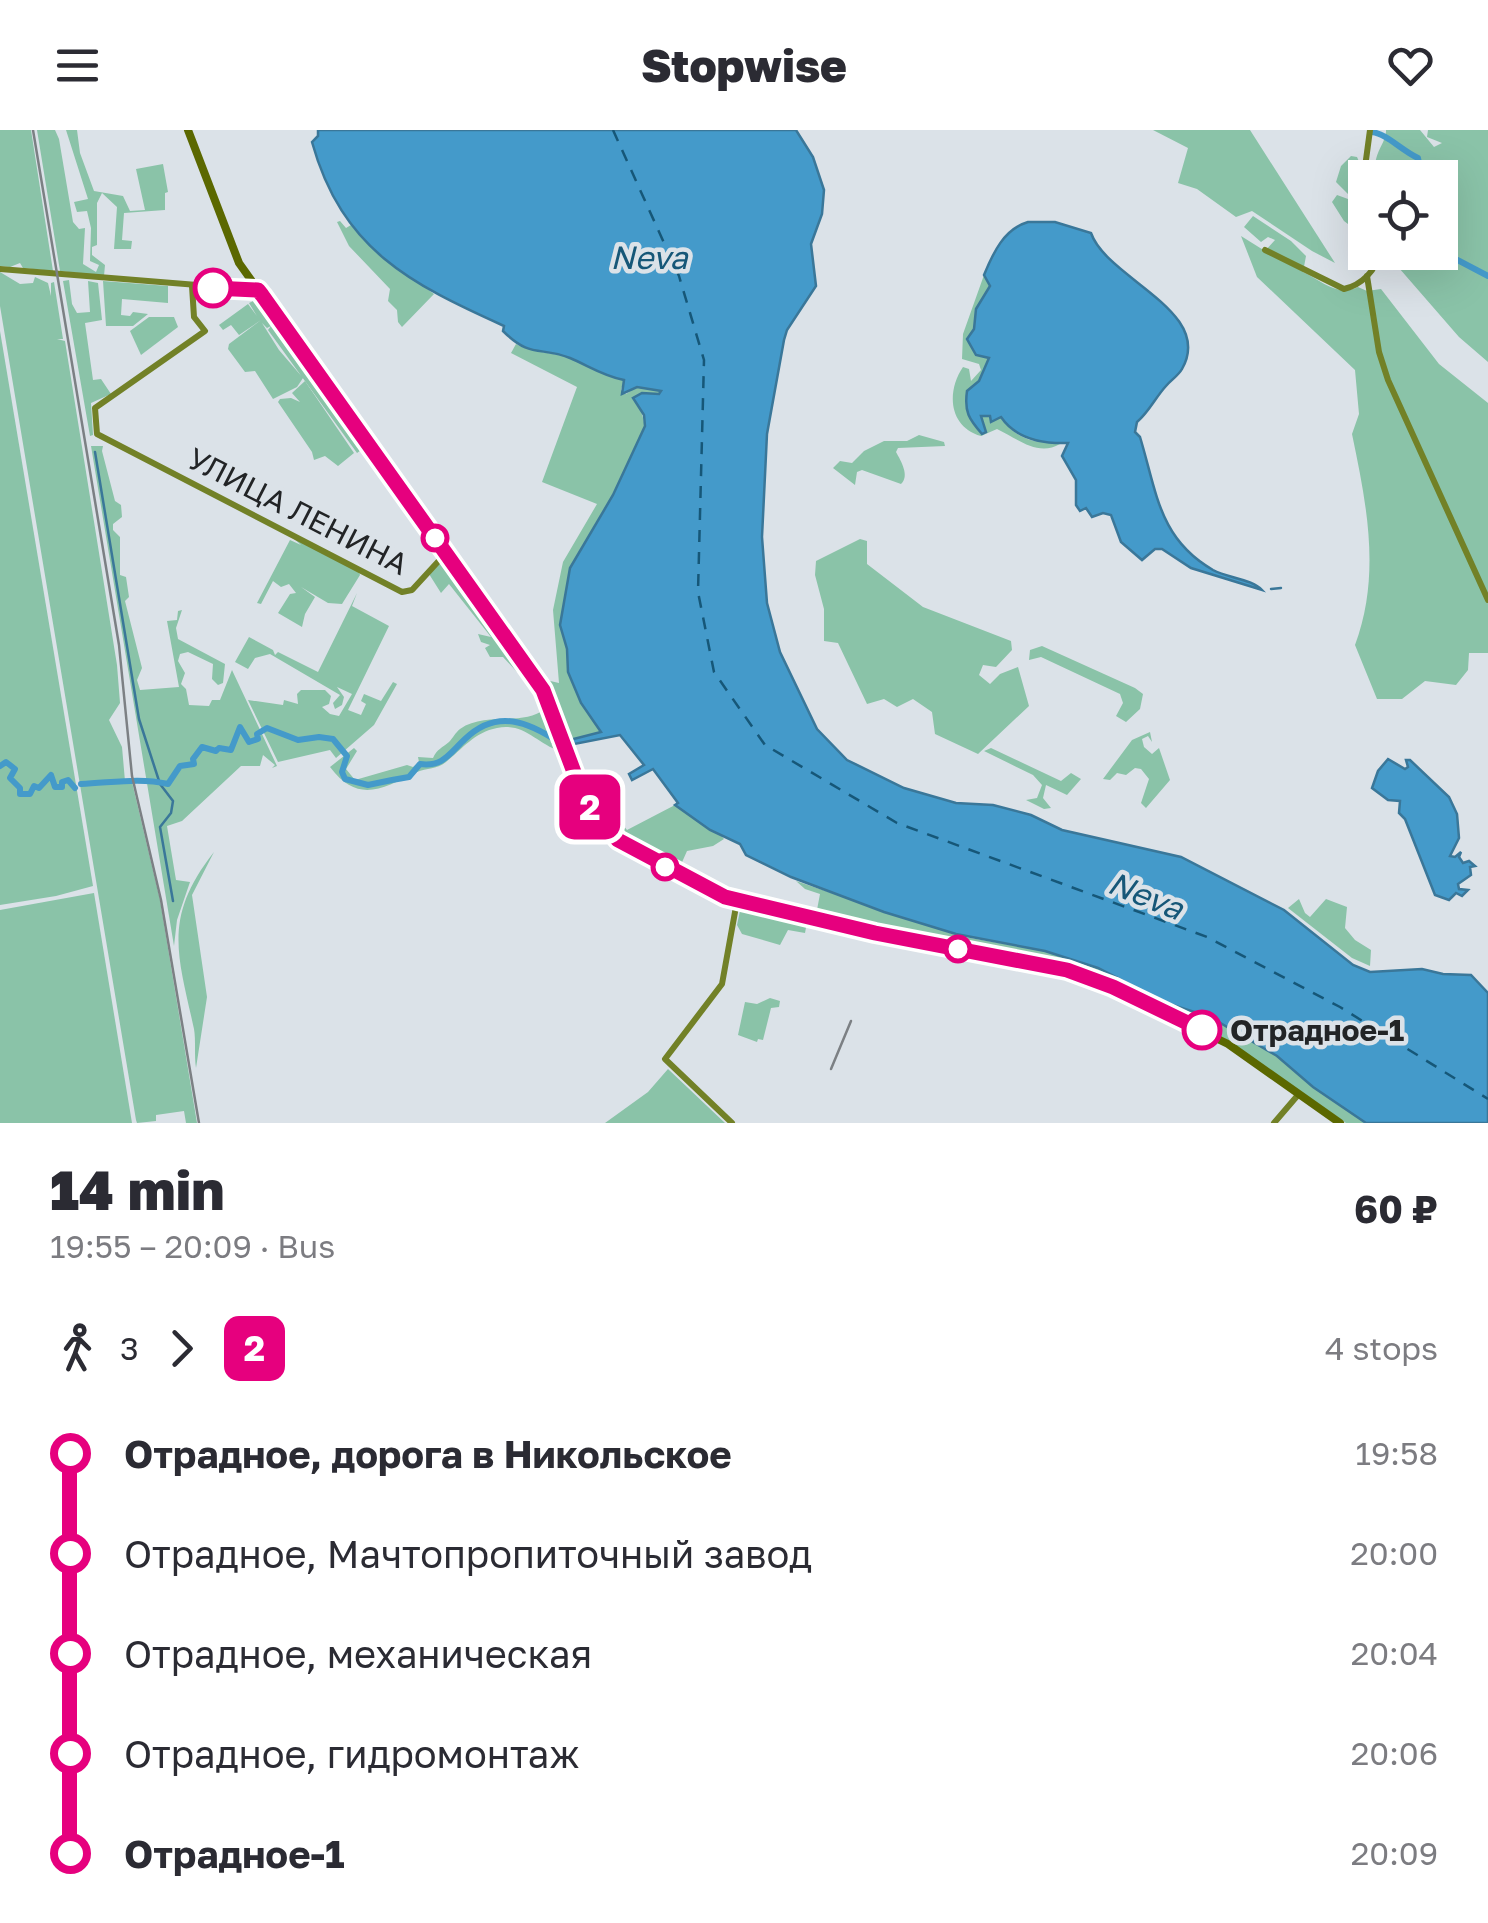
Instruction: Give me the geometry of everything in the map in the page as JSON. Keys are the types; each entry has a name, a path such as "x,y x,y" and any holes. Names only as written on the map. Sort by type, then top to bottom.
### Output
{"main road":[{"path":"188,130 228,241 258,290 543,690 583,796 618,840 737,901 875,933 1067,970 1113,987 1228,1044 1340,1123"}],"street":[{"path":"1365,160 1370,130"},
{"path":"1265,250 1337,288 1352,287 1372,270"},
{"path":"0,269 258,290"},
{"path":"1367,276 1379,352 1388,380 1488,600"},
{"name":"УЛИЦА ЛЕНИНА","path":"192,286 194,317 205,331 94,410 97,434 402,592 412,590 446,554"},
{"path":"732,1123 666,1059 722,984 737,901"},
{"path":"1274,1123 1298,1096"}],"green space":[{"path":"0,130 31,130 53,271 23,268 20,263 0,266"},
{"path":"37,130 55,130 59,139 73,222 79,229 85,228 83,264 96,272 99,265 90,261 87,211 77,212 74,202 88,199 66,130 77,130 80,153 94,191 123,196 130,211 145,210 136,169 163,164 168,192 165,210 124,213 122,240 132,241 131,249 114,249 117,207 102,193 97,203 97,245 92,247 92,255 105,265 104,276 60,271"},
{"path":"1153,130 1250,130 1335,263 1252,211 1236,217 1197,189 1178,183 1188,148"},
{"path":"1386,130 1420,130 1434,147 1442,143 1427,137 1428,130 1488,130 1488,362 1459,337 1401,270 1458,270 1458,160 1376,160"},
{"path":"1351,156 1357,157 1358,160 1348,160 1348,194 1336,182 1341,166"},
{"path":"1337,195 1348,199 1348,224 1332,202"},
{"path":"1253,216 1306,256 1303,272 1336,289 1381,289 1439,364 1488,403 1488,653 1469,653 1468,670 1456,685 1425,681 1402,699 1377,699 1355,645 1368,593 1369,540 1352,434 1359,414 1355,370 1257,277 1241,236 1265,251 1275,240 1268,237 1261,242 1244,227"},
{"path":"337,222 346,228 351,225 379,254 434,294 402,327 397,310 388,301 390,289 349,246"},
{"path":"0,272 20,284 33,283 35,277 48,283 51,296 54,282 63,339 57,339 65,341 117,665 120,703 109,720 122,747 125,781 132,782 160,900 197,1123 186,1123 184,1111 156,1115 156,1121 136,1120 0,306"},
{"path":"984,275 990,286 976,309 974,329 967,339 976,355 989,357 979,381 967,391 986,431 980,415 990,416 991,421 1000,417 1014,432 1028,439 1060,444 1036,448 997,429 981,436 962,425 957,417 954,387 963,367 969,369 971,381 981,370 979,364 962,359 963,334"},
{"path":"69,280 77,313 90,312 88,281 98,283 102,320 85,323 93,380 101,379 111,394 91,403 90,436 63,281"},
{"path":"103,281 168,286 168,303 122,299 121,315 148,314 133,326 106,326"},
{"path":"260,298 277,329 282,330 367,446 357,453 303,378 297,387 273,399 255,371 245,372 228,349 229,344 261,320 239,335 231,325 223,330 219,325 248,304 257,316 249,303","holes":["262,323 267,328 271,326 268,330 301,376 279,350"]},
{"path":"149,317 174,317 178,327 141,355 130,331"},
{"path":"0,331 93,886 0,905"},
{"path":"516,344 571,358 624,380 621,390 626,394 637,387 661,390 640,406 645,426 595,524 560,625 568,672 581,703 601,728 601,733 566,741 546,680 559,683 553,610 563,562 597,504 542,482 577,387 511,353"},
{"path":"305,381 354,453 338,466 325,456 314,460 278,402 291,398 300,402 292,393"},
{"path":"919,435 944,442 945,446 898,448 896,452 905,473 901,484 862,470 857,472 855,485 833,468 840,461 852,463 864,451 884,441 907,441"},
{"path":"91,446 103,446 115,501 121,505 122,517 113,524 113,530 120,537 120,575 126,577 129,597 125,601 142,668 137,680 140,690 179,687 167,621 177,620 178,611 182,610 176,628 178,639 225,664 223,683 218,685 212,679 213,664 188,652 180,654 178,661 185,673 181,684 189,705 209,706 212,700 220,700 232,670 277,766 272,768 275,765 263,755 260,766 241,766 182,821 167,826 176,880 190,882 177,920 174,946"},
{"path":"292,537 360,575 342,604 328,603 301,587 315,597 302,627 278,613 290,594 296,593 289,584 281,587 273,581 261,604 257,603 290,540 301,545"},
{"path":"860,539 867,541 867,564 923,607 1011,641 1012,650 996,667 983,665 979,675 990,684 1000,674 1018,667 1029,706 978,754 935,734 932,712 913,699 897,707 884,699 867,704 838,643 824,641 824,609 815,575 816,561"},
{"path":"444,560 520,669 517,672 503,657 490,657 485,648 490,645 481,642 478,634 491,637 449,584 441,593 429,574"},
{"path":"357,593 352,606 389,626 348,710 361,715 366,704 361,701 364,694 381,701 393,682 397,684 374,725 336,758 330,750 278,762 248,700 298,704 297,694 301,690 325,690 331,696 329,704 322,707 339,716 352,694 337,687 344,697 342,705 335,709 333,703 340,695 270,654 255,658 248,669 235,662 249,637 275,655 278,652 318,672"},
{"path":"1042,646 1135,688 1143,694 1140,709 1126,722 1116,716 1123,703 1120,694 1041,657 1029,660 1030,650"},
{"path":"545,709 554,744 560,751 507,727 482,733 443,764 381,788 350,786 330,767 354,748 357,751 346,769 355,780 407,765 413,767 419,762 418,757 433,758 470,724 526,717"},
{"path":"1150,732 1152,742 1148,736 1142,739 1144,747 1152,754 1159,748 1170,780 1146,808 1141,803 1149,779 1141,769 1103,779 1132,740"},
{"path":"991,748 1061,781 1071,773 1081,779 1067,795 1046,785 1043,798 1051,808 1044,809 1026,800 1037,798 1042,785 1033,775 984,751"},
{"path":"578,770 627,830 675,805 718,832 724,839 713,846 687,851 679,869 713,886 710,887 623,841 585,795"},
{"path":"214,852 192,895 207,997 196,1068 194,1029 178,938 187,897"},
{"path":"796,881 959,936 1045,951 1099,968 1166,1003 1210,1017 1277,1056 1313,1087 1366,1123 1346,1123 1229,1041 1114,985 975,950 976,943 930,935 921,939 816,915 820,894"},
{"path":"94,893 132,1123 0,1123 0,910"},
{"path":"1299,899 1310,917 1326,899 1347,907 1345,928 1371,950 1370,966 1352,958 1288,908"},
{"path":"741,906 807,922 805,933 788,930 780,945 742,934 737,925"},
{"path":"770,998 780,1001 779,1007 771,1008 763,1040 757,1042 738,1035 745,1002 757,1004"},
{"path":"668,1069 725,1123 605,1123 648,1092"}],"water":[{"name":"Neva","path":"318,130 796,130 813,157 824,190 822,214 811,244 816,286 784,340 767,434 762,537 767,603 780,652 817,729 847,760 904,788 956,803 993,805 1031,815 1062,830 1181,857 1284,910 1353,965 1370,972 1422,969 1471,975 1488,993 1488,1123 1366,1123 1313,1087 1277,1056 1210,1017 1166,1003 1098,968 1045,951 956,934 884,912 791,877 746,855 740,844 710,830 675,805 678,803 653,769 632,780 629,774 644,765 620,735 559,747 554,744 601,732 581,703 568,672 560,625 570,568 613,495 645,426 644,415 633,398 661,391 637,387 622,394 624,380 570,358 521,345 503,331 504,326 439,295 384,259 361,237 325,179 312,142"},
{"path":"1028,222 1055,222 1091,233 1101,250 1172,313 1184,330 1188,348 1182,369 1137,422 1135,432 1140,437 1156,496 1181,544 1213,570 1262,590 1191,568 1162,549 1155,549 1142,560 1121,542 1111,515 1092,517 1086,508 1080,511 1076,505 1076,480 1062,456 1068,443 1030,439 1001,417 991,422 990,416 981,416 986,432 982,434 971,419 967,391 979,381 989,358 976,355 967,339 974,329 976,309 990,286 984,275 1006,236"},
{"path":"1388,759 1405,769 1406,760 1410,760 1449,797 1457,814 1459,838 1450,856 1461,852 1463,863 1469,861 1475,866 1470,867 1471,875 1458,884 1459,889 1468,890 1462,896 1456,893 1449,900 1435,895 1405,819 1399,813 1400,801 1388,800 1372,788"}],"waterway":[{"path":"1372,132 1418,160"},
{"path":"1458,260 1488,276"},
{"path":"95,452 139,719 160,784 173,801 171,813 160,827 173,901"},
{"path":"1271,589 1281,588"},
{"path":"81,784 168,784 180,766 194,764 193,759 202,747 231,750 240,727 249,742 258,739 257,734 267,728 298,740 333,739 347,756 342,772 345,779 368,785 409,777 420,764 440,761 450,754 477,729 501,721 525,724 560,743"},
{"path":"0,766 6,762 15,769 10,778 20,788 20,794 30,794 34,786 39,788 51,775 55,787 62,787 62,782 68,780 75,788"},
{"path":"615,845 668,874"},
{"path":"675,877 704,892"},
{"path":"711,895 729,902"}],"ferry route":[{"path":"613,130 679,276 704,360 698,592 714,672 765,745 897,823 1207,937 1340,1007 1488,1099"}],"railway":[{"path":"33,130 119,645 132,776 161,900 199,1123"},
{"path":"831,1069 851,1021"}],"bus line":[{"name":"2","path":"213,288 258,290 262,295 543,690 583,796 618,840 725,897 926,944 1067,970 1113,987 1202,1030"}],"place":[{"name":"Отрадное-1","path":"1202,1030"}]}
